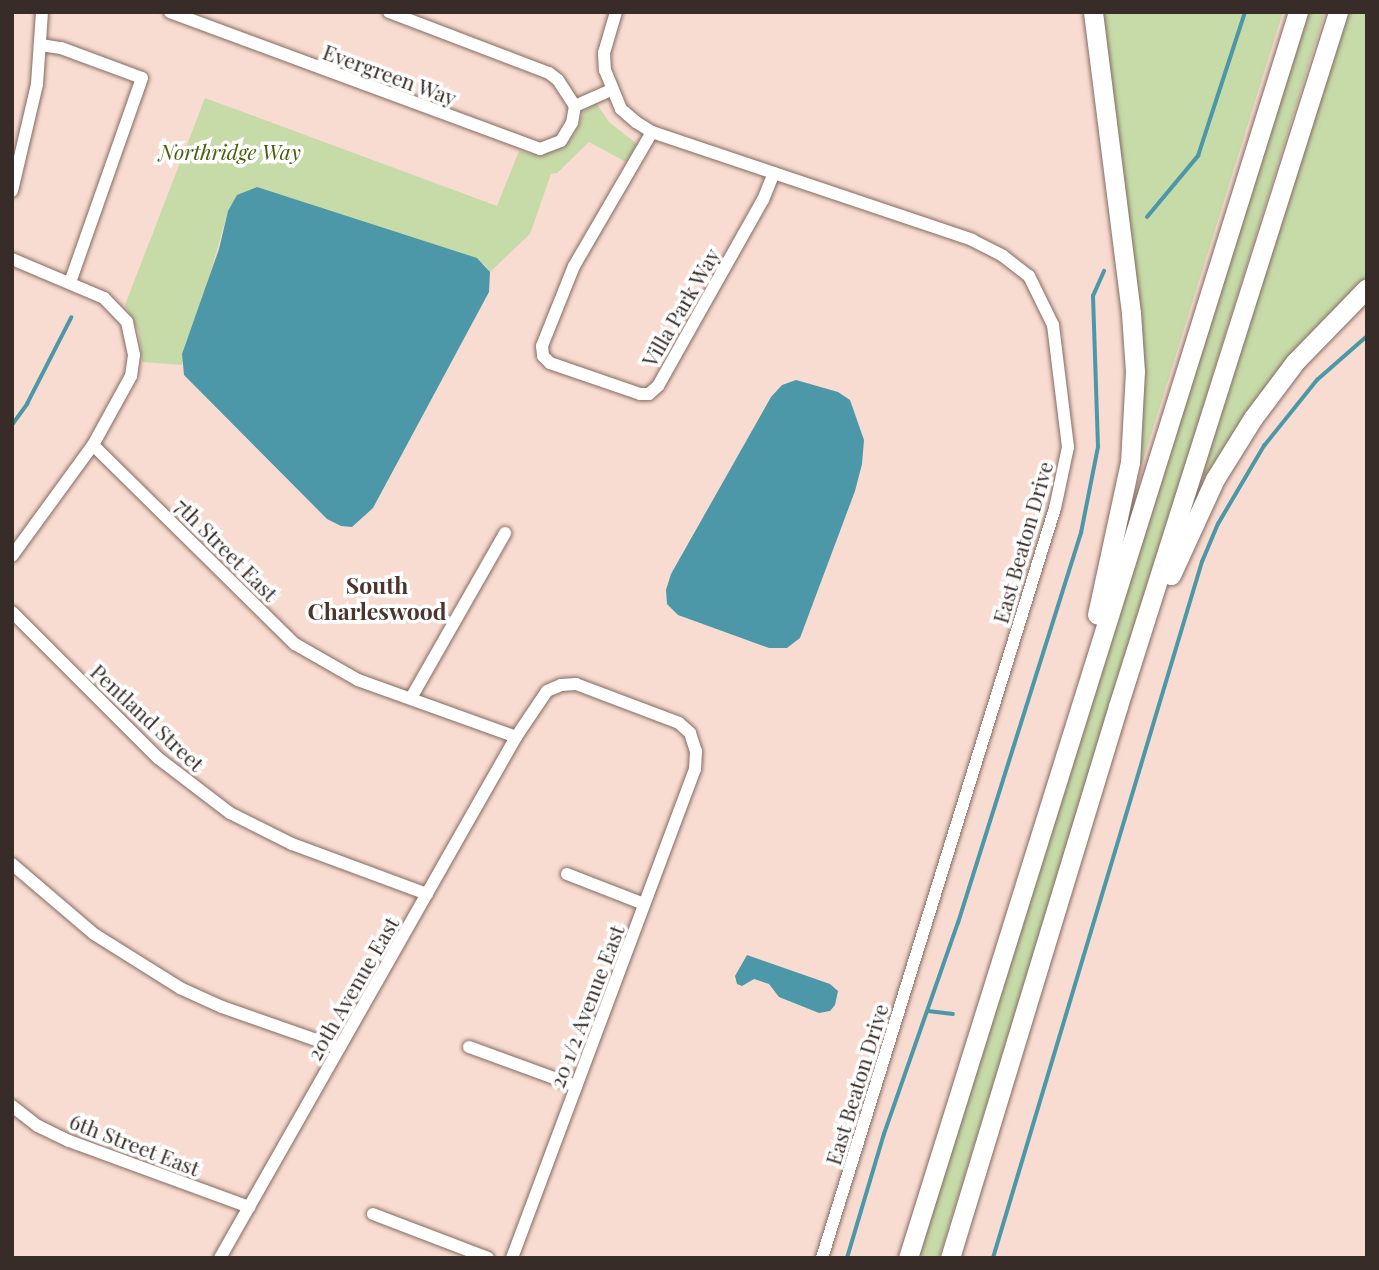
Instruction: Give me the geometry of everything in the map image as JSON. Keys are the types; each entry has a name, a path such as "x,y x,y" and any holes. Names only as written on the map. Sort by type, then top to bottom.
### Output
{"highway":[{"path":"1072,730 1129,462 1135,371 1131,313 1093,12"},
{"path":"908,1258 1298,12"},
{"path":"950,1258 1118,706 1338,12"},
{"path":"1118,706 1176,563 1215,479 1272,390 1367,288"}],"street":[{"path":"12,191 37,84 42,12"},
{"name":"Evergreen Way","path":"170,12 530,146 548,148 561,141 572,122 575,106"},
{"path":"389,12 548,73 558,80 575,106 611,90"},
{"name":"East Beaton Drive","path":"615,12 604,52 611,90 621,109 653,132 972,240 1003,256 1029,276 1053,325 1068,447 1055,508 822,1258"},
{"path":"41,45 61,48 142,78 69,282"},
{"name":"Villa Park Way","path":"653,132 574,266 542,346 543,356 550,363 640,394 649,394 658,386 763,200 774,173"},
{"path":"12,259 104,298 116,307 127,322 133,340 131,376 93,445 12,556"},
{"name":"7th Street East","path":"93,445 295,643 358,680 516,737"},
{"path":"411,698 505,533"},
{"name":"Pentland Street","path":"12,612 158,758 230,813 292,844 427,894"},
{"name":"20 1/2 Avenue East","path":"512,1258 695,769 696,751 690,733 679,723 576,684 561,685 547,691 516,737"},
{"name":"20th Avenue East","path":"220,1258 516,737"},
{"path":"12,864 50,900 94,934 180,988 222,1007 339,1048"},
{"path":"567,874 645,904"},
{"path":"469,1046 576,1086"},
{"name":"6th Street East","path":"12,1106 38,1126 69,1141 249,1207"},
{"path":"373,1214 488,1258"}],"green space":[{"path":"1099,12 1283,12 1142,464 1136,463"},
{"path":"1304,12 1325,12 939,1258 916,1258"},
{"path":"1344,12 1367,12 1367,278 1328,317 1208,477 1201,475"},
{"name":"Northridge Way","path":"205,98 497,206 519,151 540,156 560,149 575,134 584,111 596,103 609,122 637,144 626,162 589,142 557,173 551,174 530,234 490,272 484,264 228,211 203,299 185,344 182,365 142,362 139,331 125,305"}],"water":[{"path":"257,187 477,258 490,272 489,292 373,508 352,527 341,526 327,519 184,375 182,354 219,249 228,211 237,195"},
{"path":"796,380 838,392 850,400 864,440 862,464 855,491 800,638 787,648 769,648 678,615 667,604 666,590 671,574 771,397 782,385"},
{"path":"747,955 830,984 838,991 835,1005 830,1011 819,1013 779,997 769,984 754,979 742,986 737,984 735,976"}],"waterway":[{"path":"1147,217 1198,156 1245,12"},
{"path":"847,1258 884,1134 958,923 1081,533 1098,447 1093,296 1104,271"},
{"path":"12,425 27,404 71,318"},
{"path":"993,1258 1202,562 1218,524 1264,446 1317,380 1367,336"},
{"path":"928,1011 953,1014"}],"district":[{"name":"South Charleswood","path":"377,598"}]}
